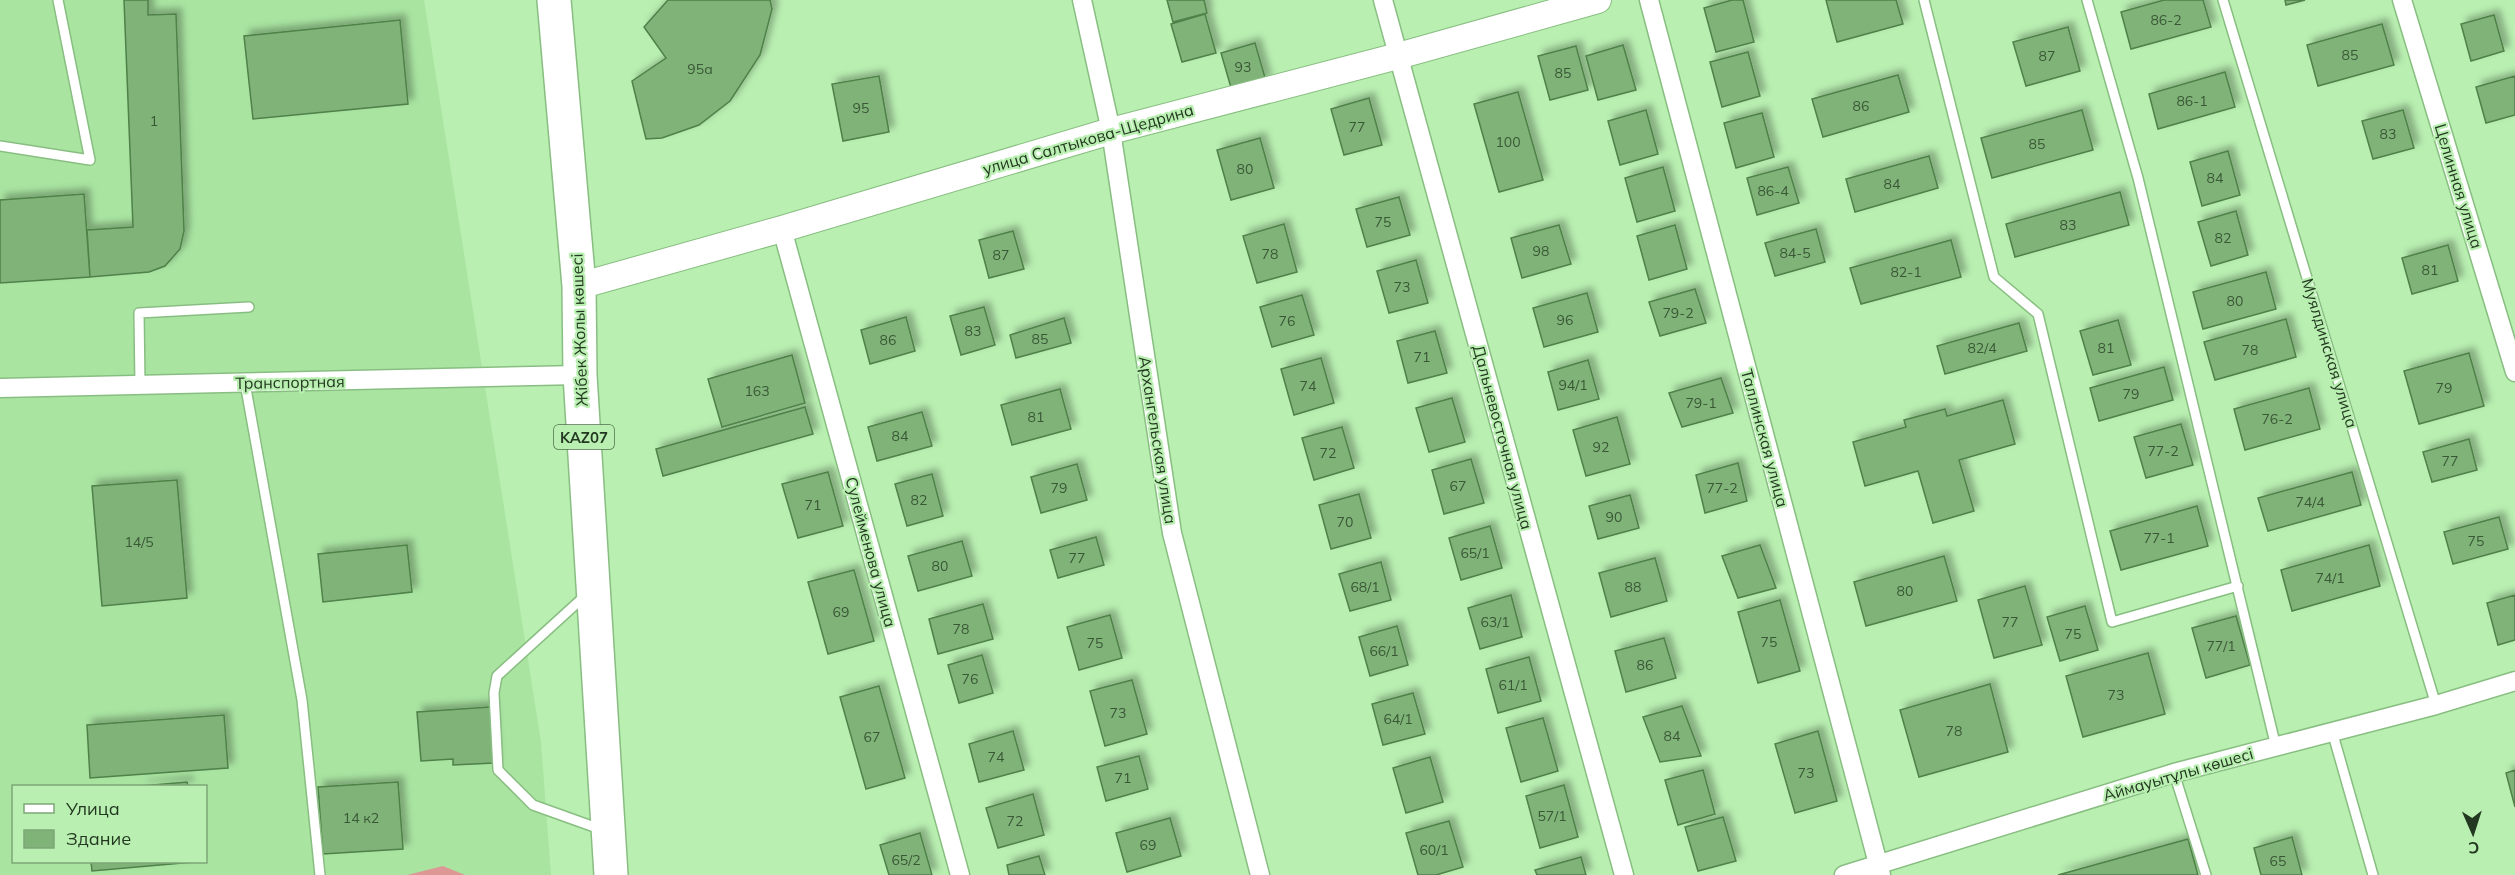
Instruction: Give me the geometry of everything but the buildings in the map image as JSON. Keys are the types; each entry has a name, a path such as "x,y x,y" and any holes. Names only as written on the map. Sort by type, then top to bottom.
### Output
{"highway":[{"name":"Жібек Жолы көшесі","path":"557,2 579,286 580,375 611,875"}],"street":[{"name":"Архангельская улица","path":"1082,0 1111,131 1172,533 1260,875"},
{"name":"Дальневосточная улица","path":"1383,0 1624,875"},
{"name":"улица Салтыкова-Щедрина","path":"579,286 782,229 1111,131 1398,56 1598,0"},
{"name":"Таллинская улица","path":"1649,0 1879,869"},
{"name":"Целинная улица","path":"2402,0 2515,372"},
{"name":"Сулейменова улица","path":"782,229 960,875"},
{"name":"Транспортная","path":"0,388 580,375"},
{"name":"Аймауытұлы көшесі","path":"1844,875 1879,869 2174,773 2436,705 2515,681"}],"lane":[{"path":"0,146 90,160 58,0"},
{"path":"1924,0 1994,277 2038,314 2112,622 2238,586"},
{"path":"2087,0 2138,178 2276,747"},
{"name":"Муялдинская улица","path":"2223,0 2436,705"},
{"path":"140,385 139,313 249,307"},
{"path":"245,382 302,700 320,875"},
{"path":"593,588 497,676 494,693 495,738 498,770 533,805 609,832"},
{"path":"2332,731 2373,875"},
{"path":"2174,773 2206,875"}],"shaded area":[{"path":"0,0 424,0 541,742 551,875 0,875"},
{"path":"443,866 465,875 407,875"}]}
